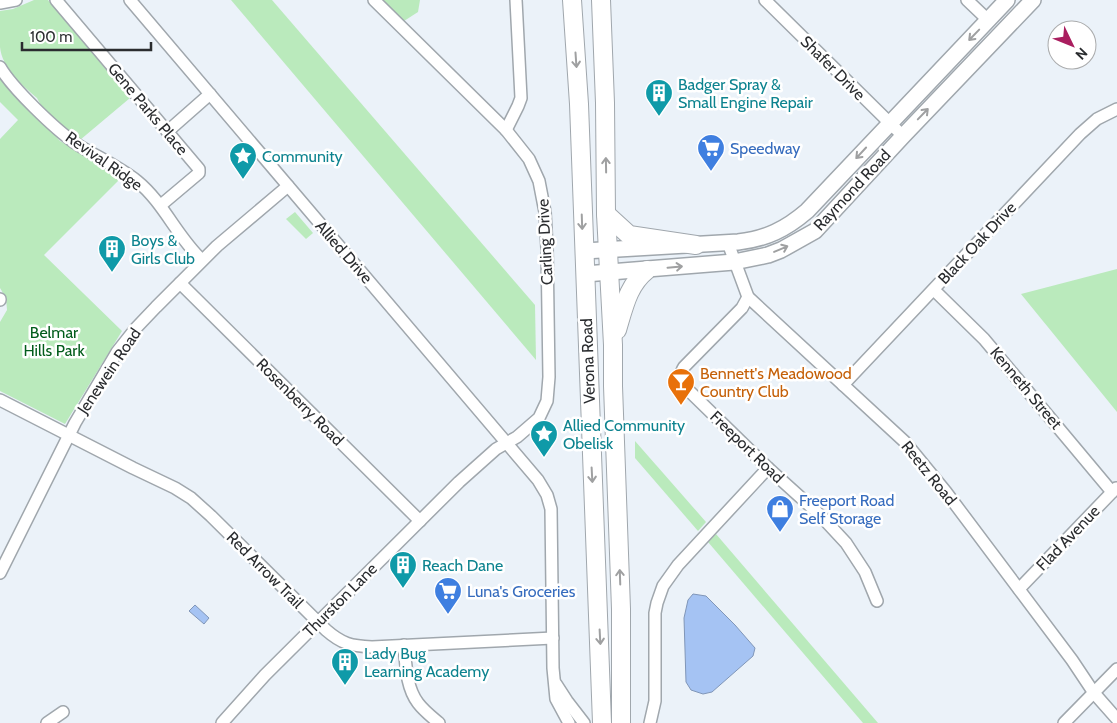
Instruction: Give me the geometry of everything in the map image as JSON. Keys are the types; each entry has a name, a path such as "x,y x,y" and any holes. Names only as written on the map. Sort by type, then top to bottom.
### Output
{"highway":[{"name":"Verona Road","path":"601,0 605,103 606,214 613,345 621,609 621,723"},
{"name":"Verona Road","path":"572,6 579,104 602,723"},
{"path":"606,214 629,235 696,245"},
{"path":"613,345 625,302 634,282 647,270"}],"main road":[{"name":"Raymond Road","path":"584,251 608,243 696,245 750,241 785,228 807,211 1007,0"},
{"name":"Raymond Road","path":"585,274 734,262 768,255 815,231 1033,0"}],"street":[{"path":"0,3 15,0"},
{"name":"Gene Parks Place","path":"56,0 196,165 199,173 160,205"},
{"name":"Allied Drive","path":"130,0 538,480 547,495 551,509 553,638"},
{"name":"Carling Drive","path":"374,0 506,130 528,159 539,181 543,197 548,248 547,400 543,413 539,418 518,437 507,443"},
{"path":"506,130 520,98 516,0"},
{"name":"Shafer Drive","path":"764,0 903,136"},
{"path":"967,0 988,20"},
{"name":"Revival Ridge","path":"0,67 12,83 69,138 137,181 160,205 195,254 202,260"},
{"path":"168,130 210,94"},
{"name":"Black Oak Drive","path":"843,385 1080,134 1097,119 1117,109"},
{"name":"Jenewein Road","path":"0,573 69,434 103,374 122,346 136,328 202,260 233,231 288,186"},
{"name":"Reetz Road","path":"728,243 748,297 905,442 1019,590 1094,693 1117,719"},
{"name":"Rosenberry Road","path":"180,283 420,521"},
{"name":"Kenneth Street","path":"934,290 984,338 1114,490"},
{"name":"Freeport Road","path":"748,297 742,308 684,366 680,380 687,390 820,515 846,543 865,572 877,601"},
{"name":"Red Arrow Trail","path":"0,400 175,488 191,498 337,640 346,644 372,647 553,638"},
{"name":"Thurston Lane","path":"222,723 265,675 458,482 496,449 507,443"},
{"path":"648,720 655,701 655,613 659,594 669,576 768,468"},
{"name":"Flad Avenue","path":"1019,590 1114,490"},
{"path":"553,638 556,699 569,723"},
{"path":"404,645 408,679 414,697 439,723"},
{"path":"1064,723 1117,669"},
{"path":"555,682 584,723"},
{"path":"47,723 63,712"}],"green space":[{"path":"34,0 48,0 130,98 80,140 45,110 37,98 14,76 2,55 0,47 0,11 13,9"},
{"path":"231,0 272,0 535,305 536,360"},
{"path":"383,0 420,0 418,12 404,21"},
{"name":"Belmar Hills Park","path":"0,79 60,141 122,177 44,255 122,331 65,424 0,391 0,322 7,310 6,298 0,288 0,139 18,120 0,102"},
{"path":"295,212 313,233 306,239 286,219"},
{"path":"1117,269 1117,412 1021,294"},
{"path":"635,441 706,522 698,531 635,458"},
{"path":"716,534 878,723 863,723 708,542"}],"water":[{"path":"693,594 706,596 755,648 753,656 712,692 703,694 691,690 686,682 684,618 688,600"},
{"path":"195,605 209,618 204,624 189,611"}],"place":[{"name":"Badger Spray & Small Engine Repair","path":"659,117"},
{"name":"Speedway","path":"711,172"},
{"name":"Community","path":"243,180"},
{"name":"Boys & Girls Club","path":"112,273"},
{"name":"Bennett's Meadowood Country Club","path":"681,406"},
{"name":"Allied Community Obelisk","path":"544,458"},
{"name":"Freeport Road Self Storage","path":"780,533"},
{"name":"Reach Dane","path":"403,589"},
{"name":"Luna's Groceries","path":"448,615"},
{"name":"Lady Bug Learning Academy","path":"345,686"}]}
